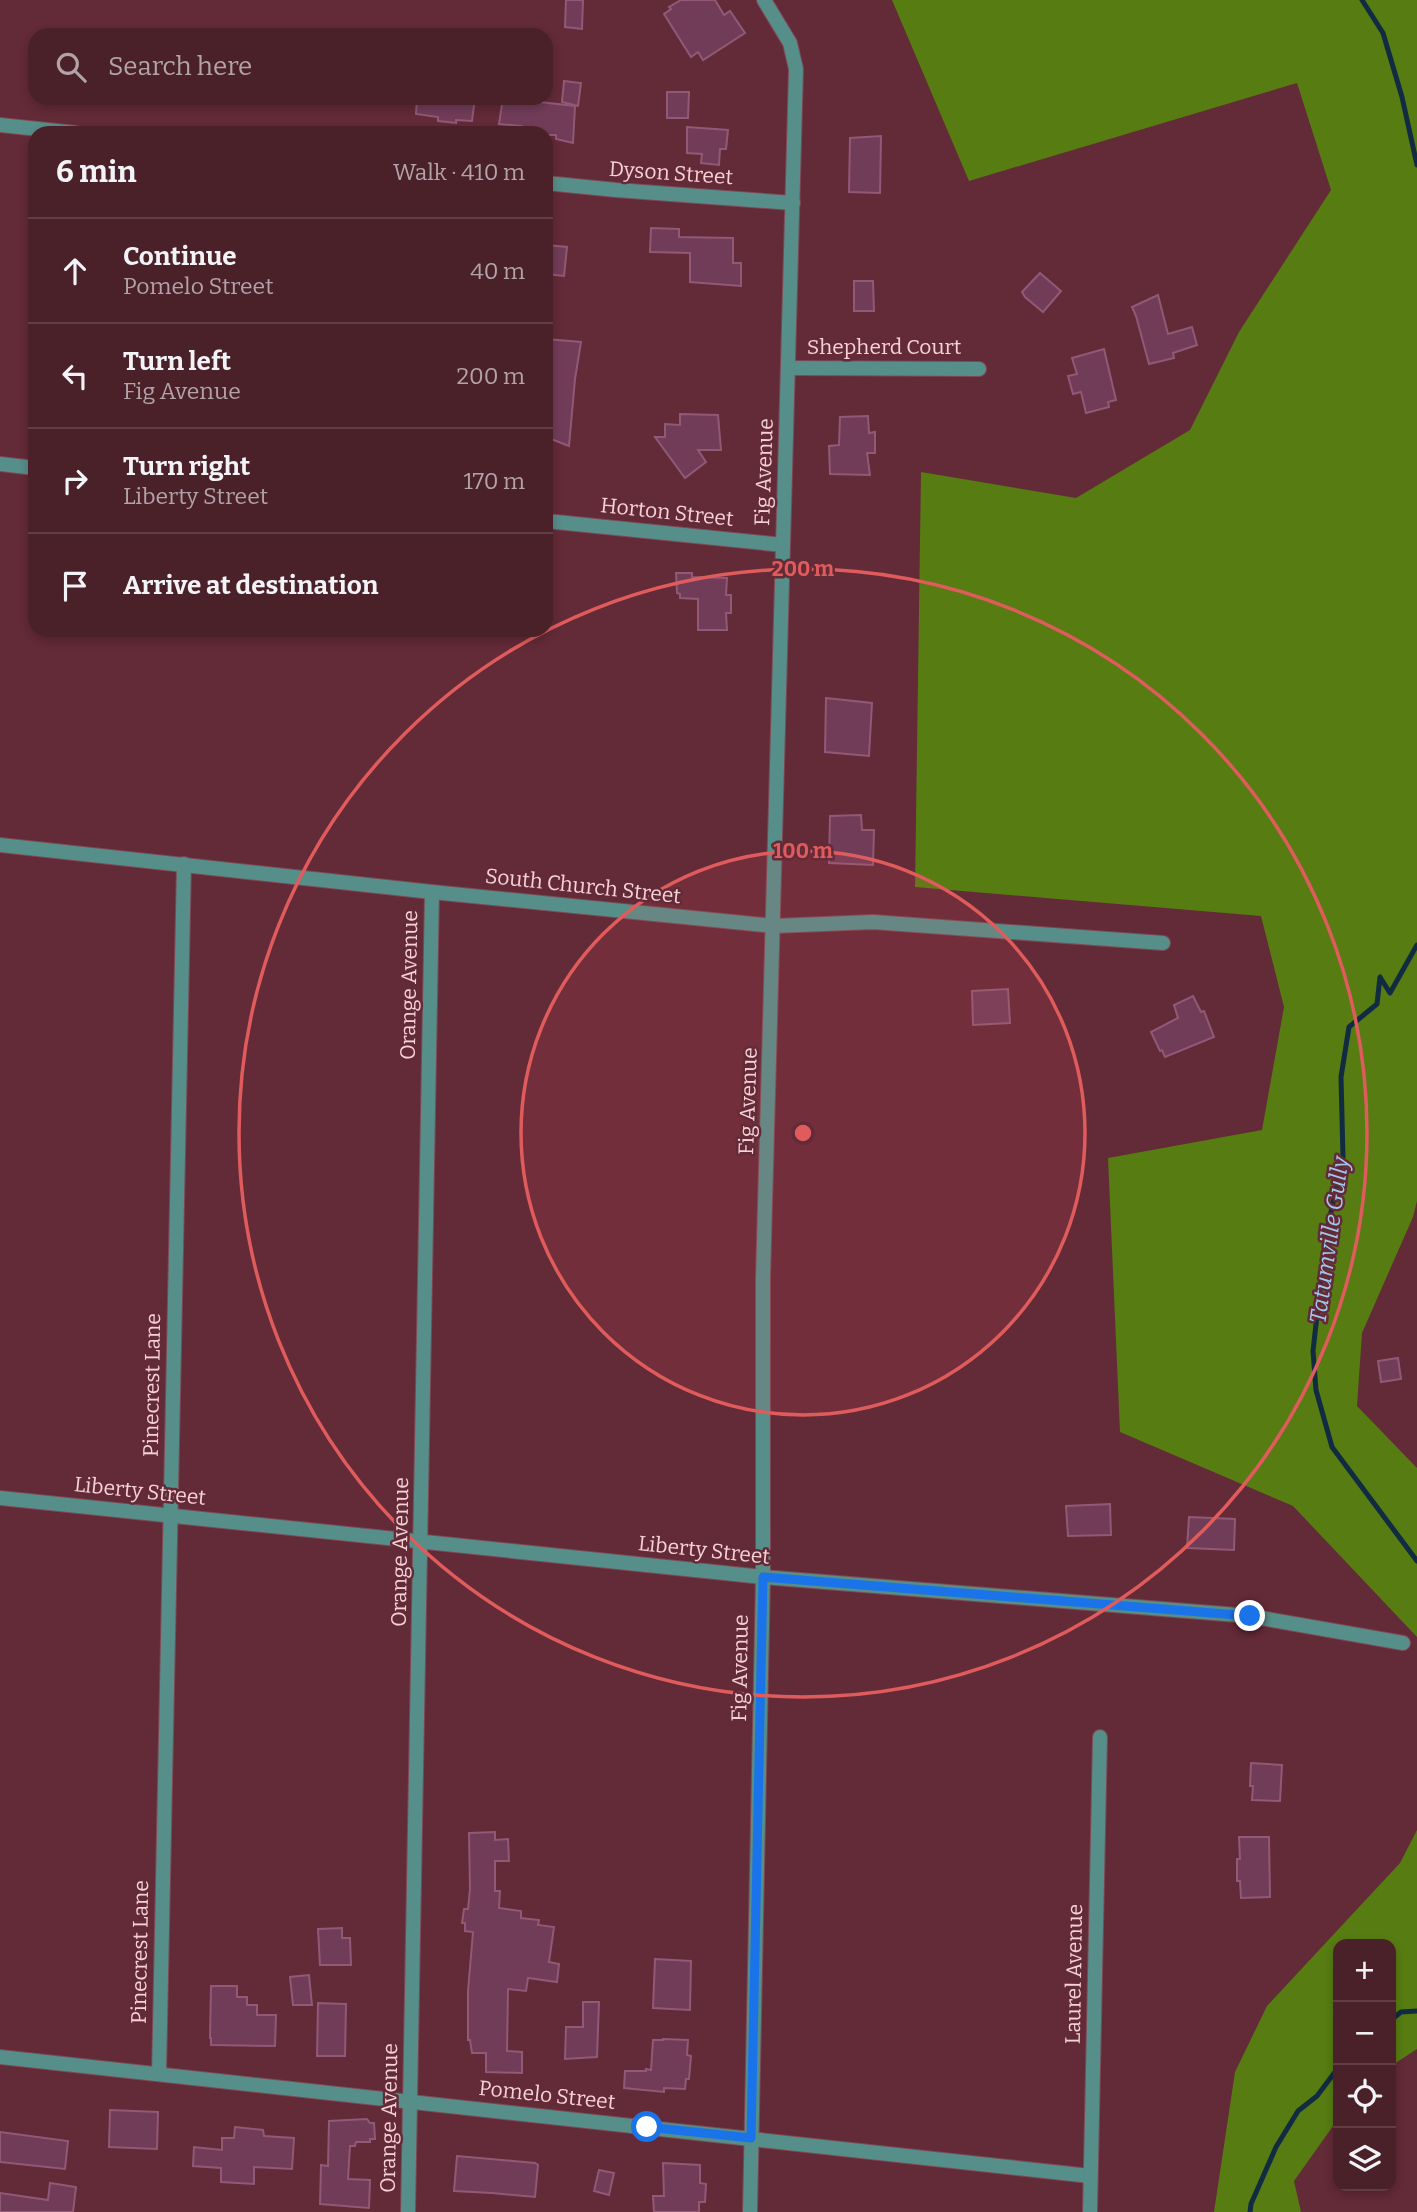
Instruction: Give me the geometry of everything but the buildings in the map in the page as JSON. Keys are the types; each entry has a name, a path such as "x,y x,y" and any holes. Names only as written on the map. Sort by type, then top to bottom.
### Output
{"street":[{"name":"Fig Avenue","path":"750,2212 763,1577 763,1278 796,69 790,43 764,0"},
{"path":"0,125 28,128"},
{"name":"Dyson Street","path":"553,184 793,203"},
{"name":"Shepherd Court","path":"788,368 979,369"},
{"path":"0,464 28,467"},
{"name":"Horton Street","path":"553,522 783,545"},
{"name":"South Church Street","path":"0,845 774,926 873,922 1163,943"},
{"name":"Pinecrest Lane","path":"159,2074 184,864"},
{"name":"Orange Avenue","path":"408,2212 432,892"},
{"name":"Liberty Street","path":"0,1498 763,1577 1250,1616 1403,1643"},
{"name":"Laurel Avenue","path":"1090,2212 1100,1737"},
{"name":"Pomelo Street","path":"0,2057 1090,2176"}],"green space":[{"path":"892,0 1417,0 1417,1201 1413,1217 1362,1333 1357,1406 1417,1468 1417,1637 1293,1506 1120,1432 1108,1158 1262,1130 1284,1007 1261,916 915,887 921,472 1076,498 1190,430 1239,332 1331,190 1297,83 969,181"},
{"path":"1417,1830 1417,2049 1396,2063 1396,1939 1333,1939 1333,2126 1294,2181 1301,2212 1214,2212 1235,2072 1267,2006 1400,1863"}],"waterway":[{"name":"Tatumville Gully","path":"1362,0 1383,33 1402,97 1417,165"},
{"name":"Tatumville Gully","path":"1417,945 1390,993 1380,977 1377,1004 1349,1027 1341,1077 1343,1157 1326,1235 1313,1351 1316,1390 1332,1447 1417,1561"},
{"name":"Tatumville Gully","path":"1396,2016 1401,2012 1417,2011"},
{"name":"Tatumville Gully","path":"1250,2212 1276,2147 1298,2111 1317,2096 1333,2075"}],"route":[{"path":"647,2127 751,2138 763,1577 1250,1616"}]}
